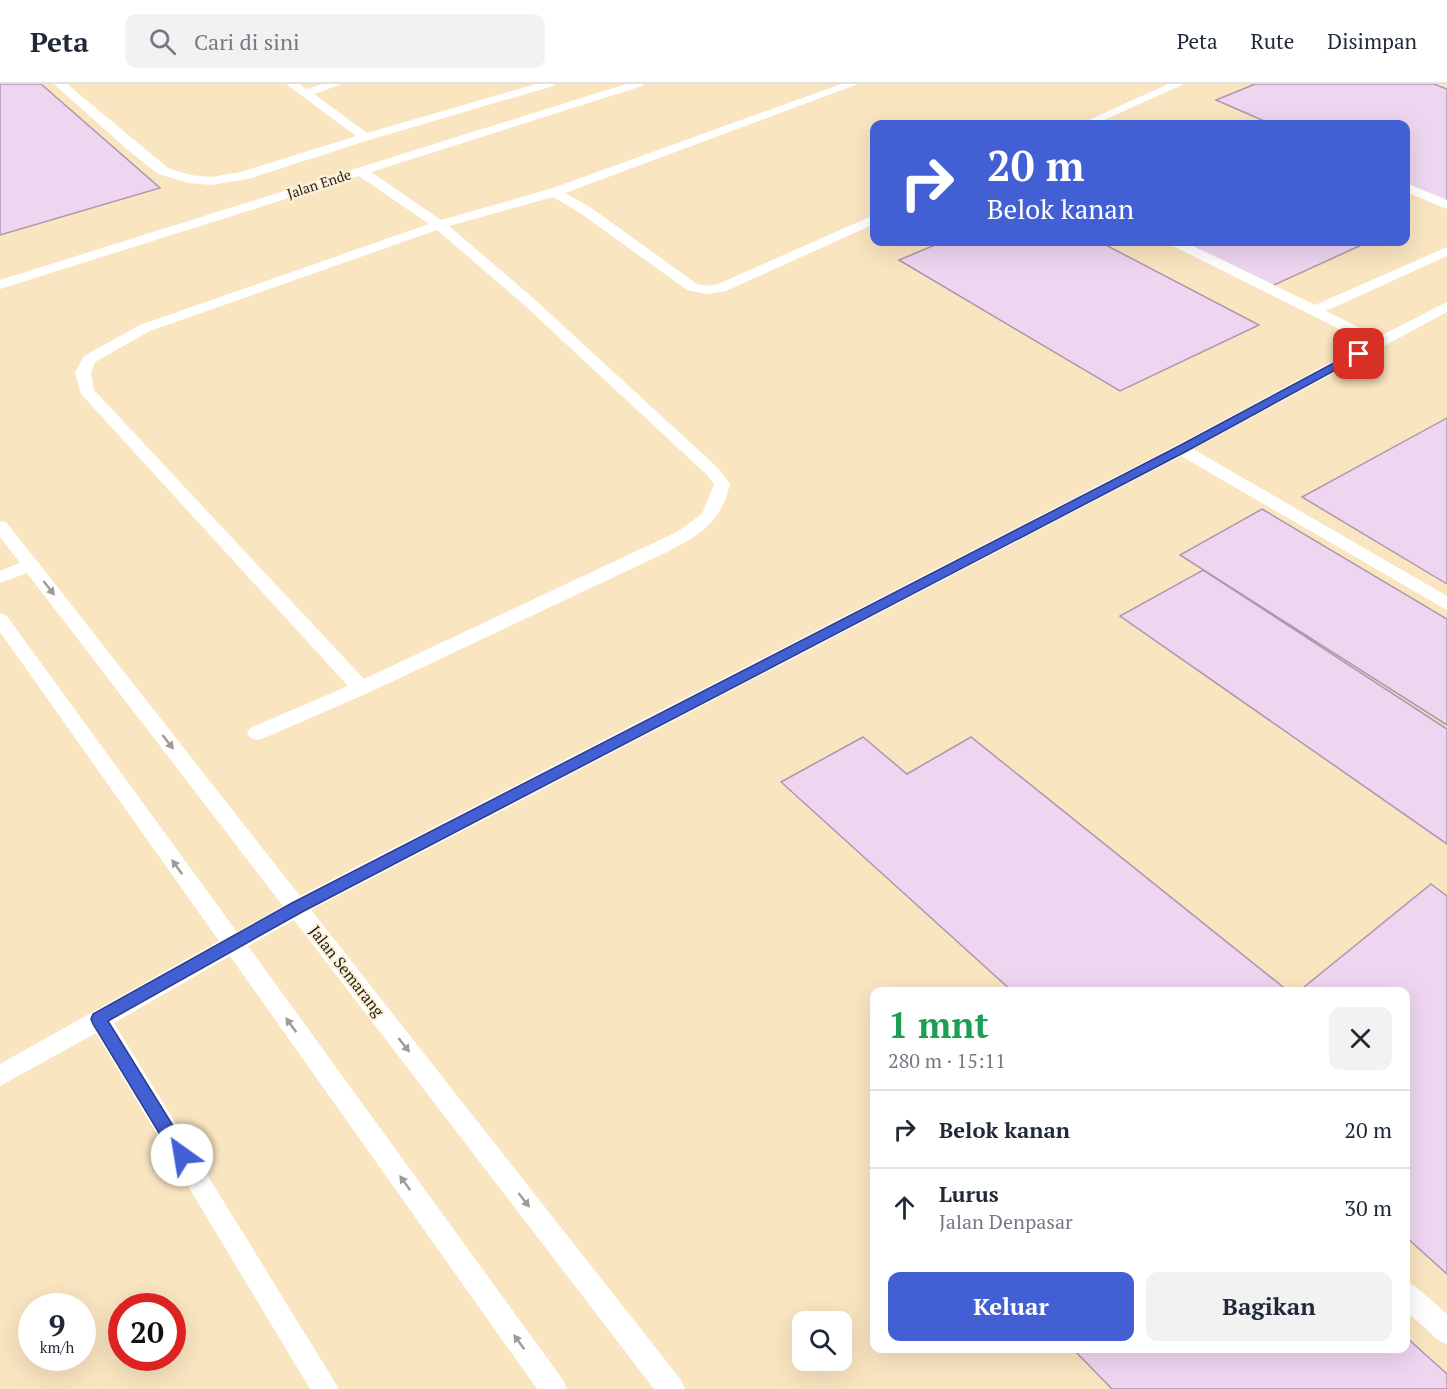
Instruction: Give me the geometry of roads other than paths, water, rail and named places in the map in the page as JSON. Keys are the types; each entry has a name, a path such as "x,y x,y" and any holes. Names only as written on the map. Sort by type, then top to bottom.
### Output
{"lane":[{"path":"60,84 163,171 189,180 212,182 243,176 365,137 549,84"},
{"path":"292,84 365,137"},
{"path":"305,93 336,84"},
{"path":"497,84 515,94"},
{"name":"Jalan Ende","path":"0,285 638,84"},
{"path":"361,688 86,391 83,373 89,359 145,328 440,225 555,192 852,84"},
{"path":"1095,120 1178,84"},
{"path":"257,733 361,688 661,548 694,530 711,517 719,499 722,484 713,472 527,300 440,225 360,171"},
{"path":"1410,189 1447,205"},
{"path":"555,192 585,210 692,287 706,290 721,288 870,221"},
{"path":"1184,246 1379,343"},
{"path":"1314,311 1447,250"},
{"path":"0,1076 297,908 1181,449 1447,306"},
{"path":"1181,449 1447,604"},
{"name":"Jalan Semarang","path":"0,526 671,1389"},
{"path":"0,577 31,565"},
{"path":"0,620 553,1389"},
{"path":"99,1019 325,1389"},
{"path":"1410,1299 1447,1331"}]}
